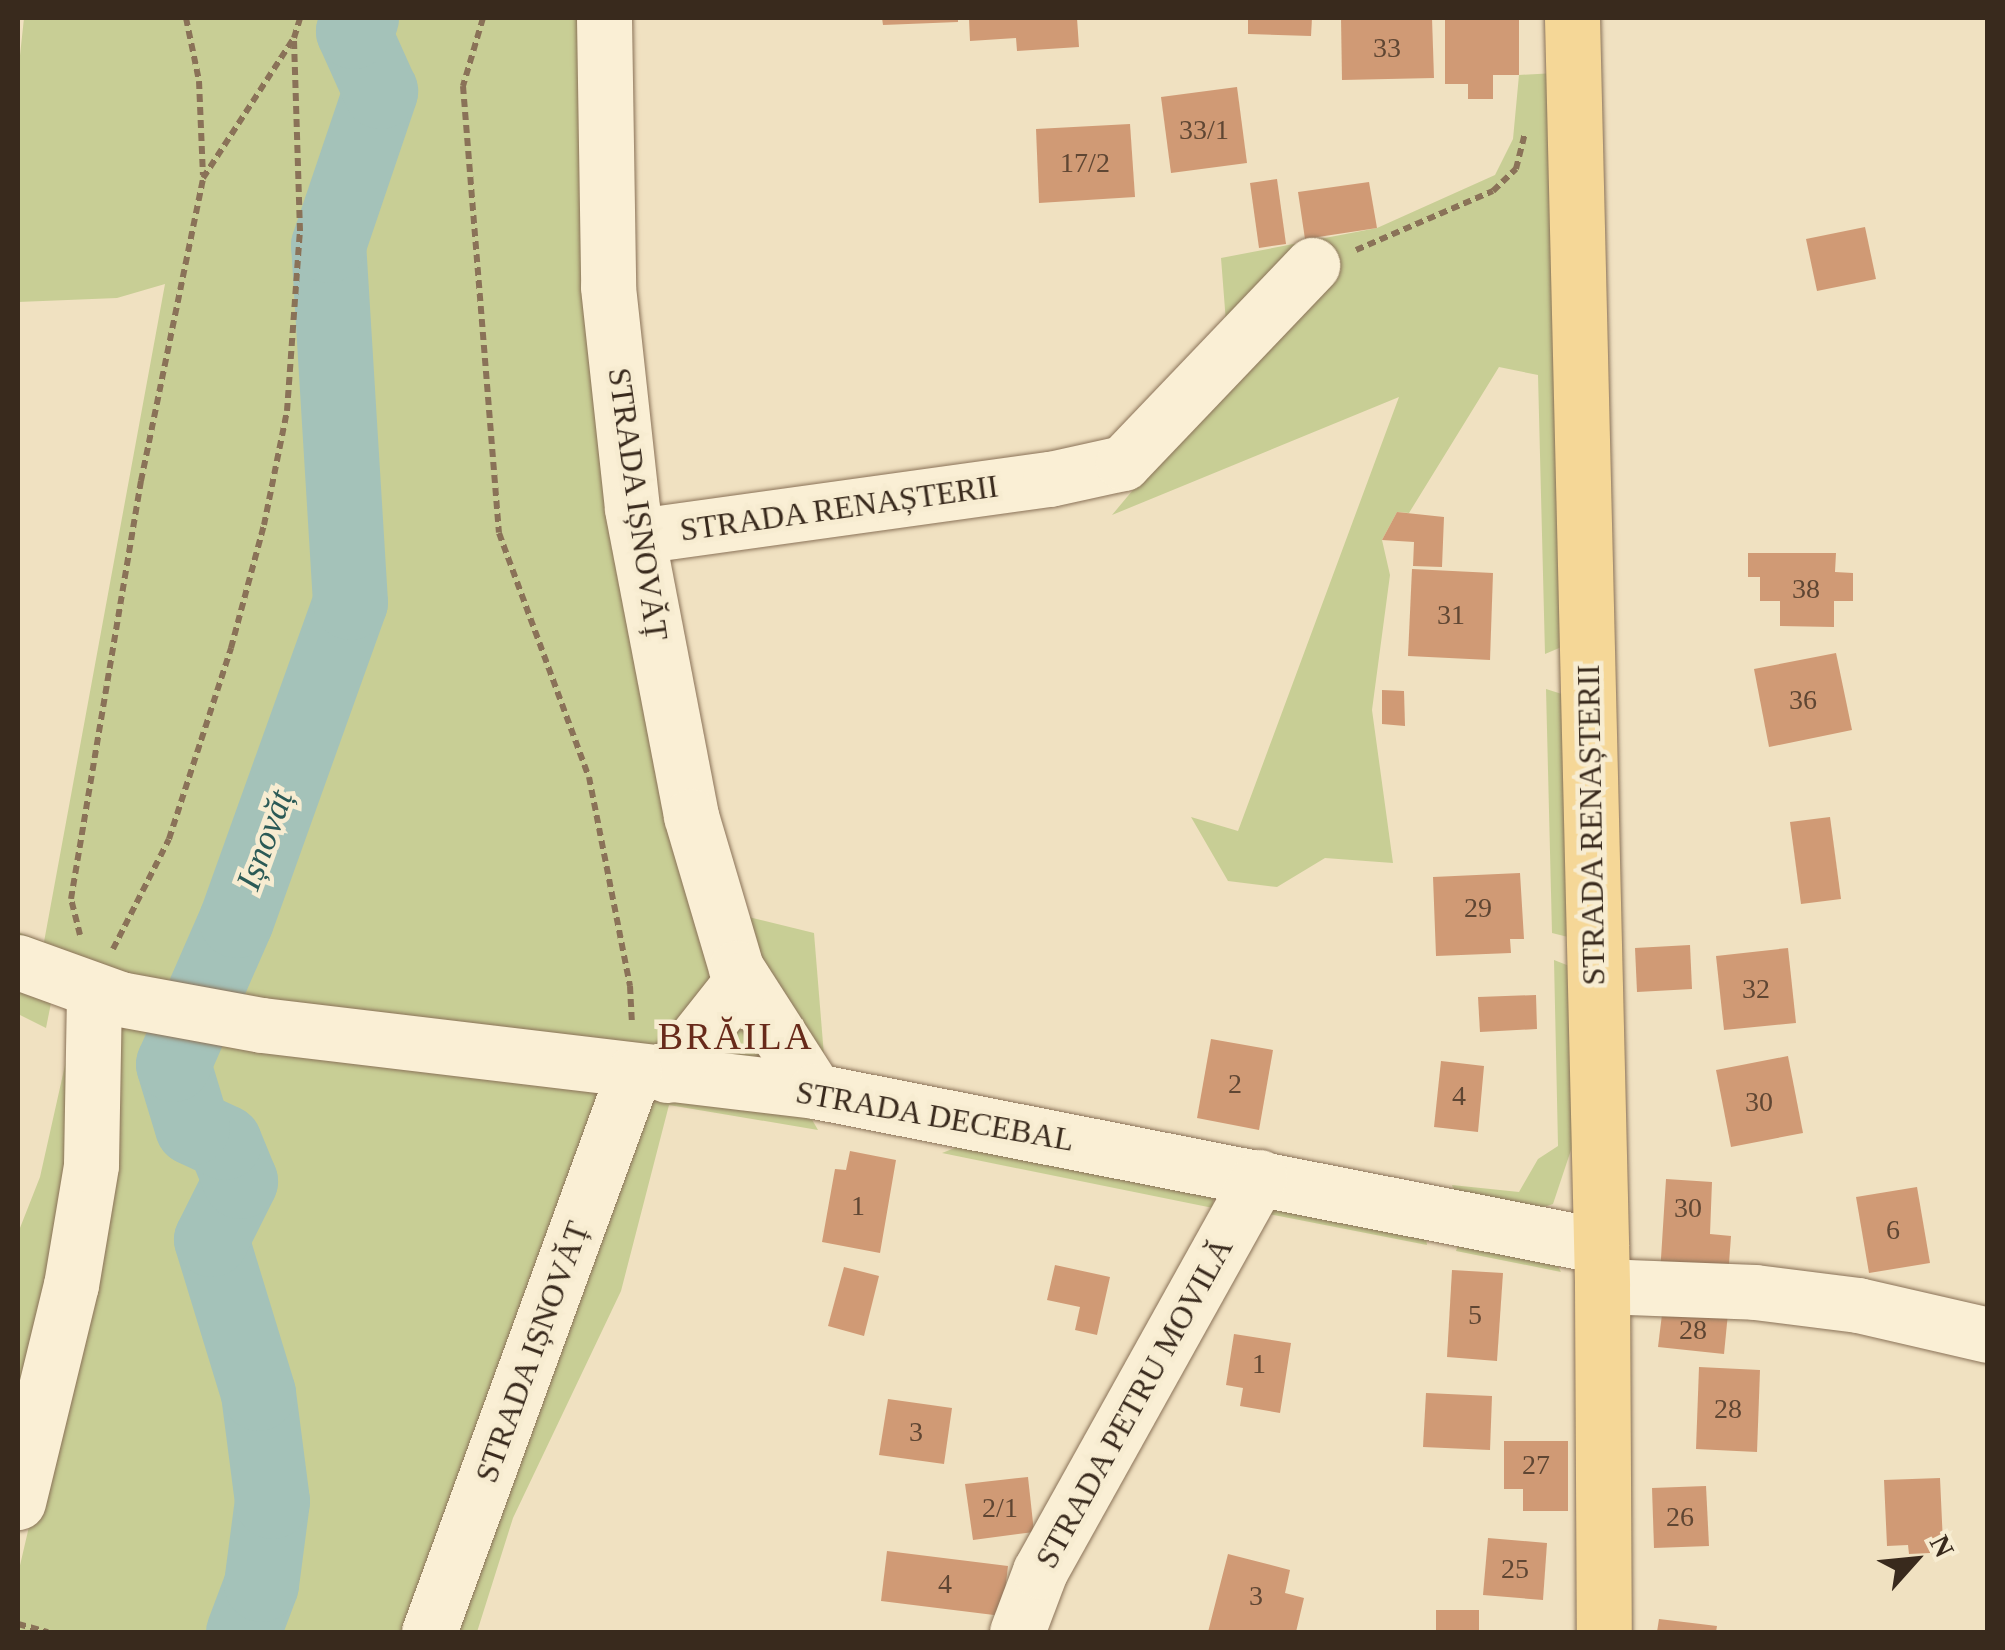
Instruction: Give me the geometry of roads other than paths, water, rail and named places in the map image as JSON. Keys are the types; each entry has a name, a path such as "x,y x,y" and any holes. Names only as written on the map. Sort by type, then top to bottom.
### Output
{"main road":[{"name":"STRADA RENAȘTERII","path":"1572,18 1602,1266 1604,1632"}],"street":[{"name":"STRADA IȘNOVĂȚ","path":"604,18 608,287 638,536 691,816 743,979 815,1091"},
{"name":"STRADA RENAȘTERII","path":"638,536 1050,479 1122,464 1312,265"},
{"path":"18,962 107,995 91,1164 71,1285 18,1502"},
{"name":"STRADA IȘNOVĂȚ","path":"429,1632 650,1074 743,979"},
{"name":"STRADA DECEBAL","path":"107,995 262,1024 815,1091 1259,1178 1602,1266 1841,1303 1988,1335"},
{"name":"STRADA PETRU MOVILĂ","path":"1017,1632 1040,1571 1259,1178"}],"waterway":[{"name":"Ișnovăț","path":"243,1632 261,1584 272,1501 258,1393 211,1239 240,1181 224,1142 192,1127 173,1064 236,920 350,602 328,245 380,91 353,31 361,18"}],"district":[{"name":"BRĂILA","path":"736,1037"}]}
